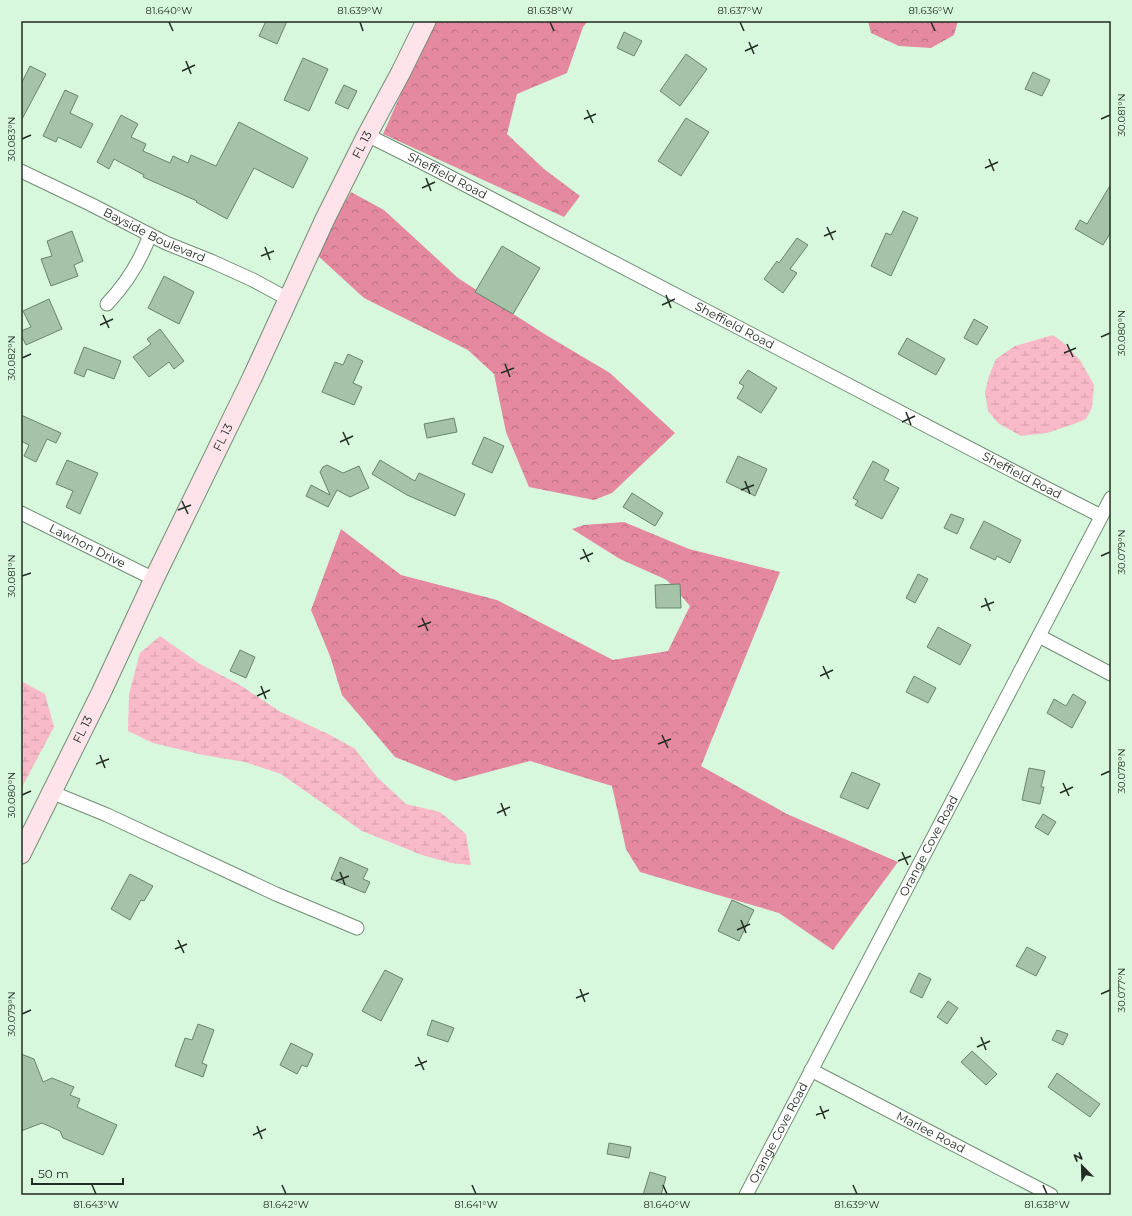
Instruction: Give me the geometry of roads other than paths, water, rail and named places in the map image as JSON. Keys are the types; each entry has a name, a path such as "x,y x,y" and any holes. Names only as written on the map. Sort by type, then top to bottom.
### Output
{"main road":[{"name":"FL 13","path":"21,854 101,693 154,579 252,378 325,219 426,21"}],"street":[{"name":"Sheffield Road","path":"367,135 438,170 1101,516"},
{"name":"Bayside Boulevard","path":"21,171 166,243 253,280 288,299"},
{"path":"107,304 133,272 150,235"},
{"name":"Orange Cove Road","path":"746,1195 1111,498"},
{"name":"Lawhon Drive","path":"21,513 154,579"},
{"path":"1039,636 1111,674"},
{"path":"51,792 107,815 276,894 357,928"},
{"name":"Marlee Road","path":"811,1070 1051,1195"}]}
